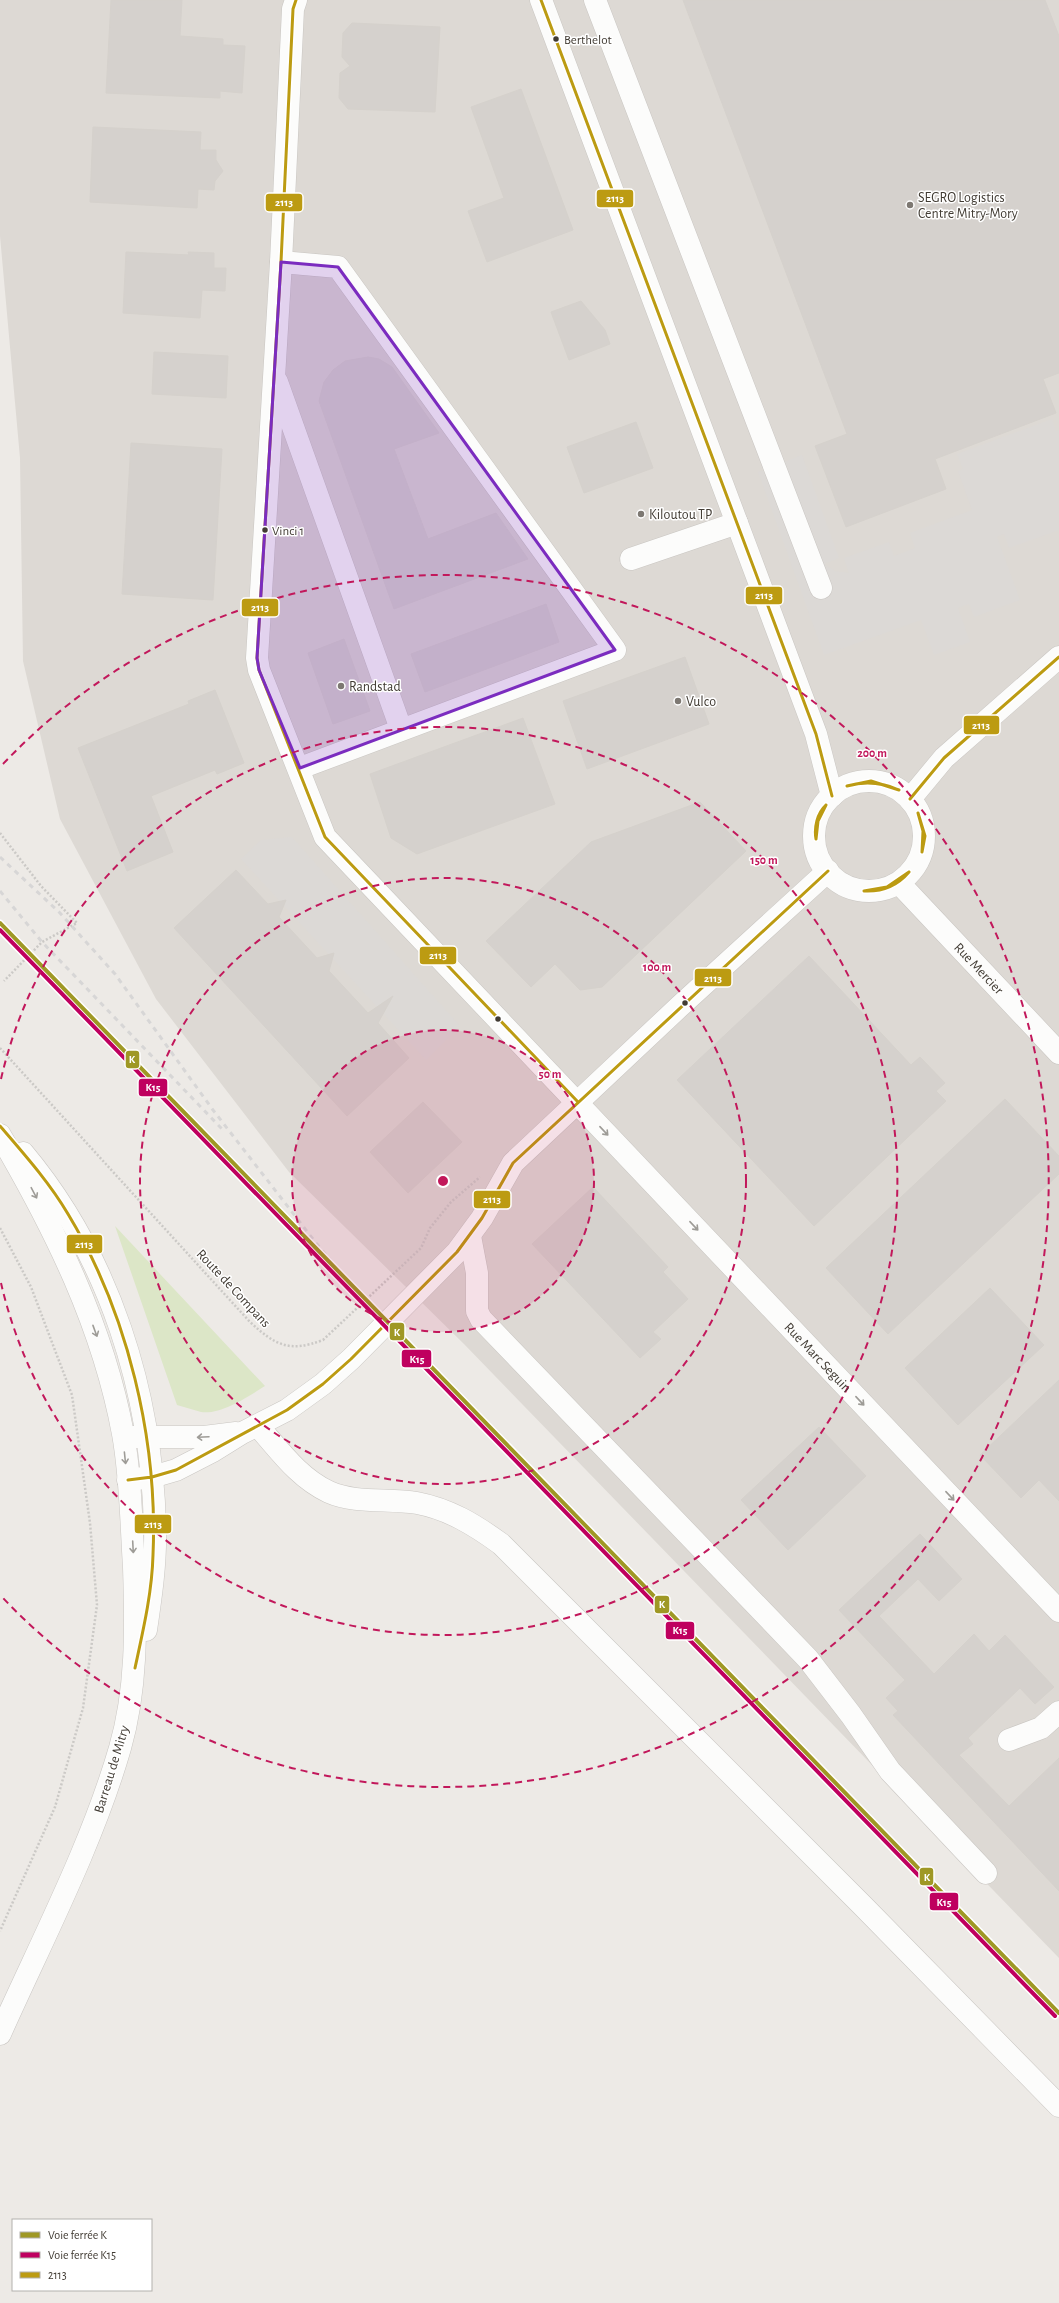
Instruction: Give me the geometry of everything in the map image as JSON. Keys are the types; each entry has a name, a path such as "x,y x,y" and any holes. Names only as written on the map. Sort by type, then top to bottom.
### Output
{"street":[{"name":"Rue Marc Seguin","path":"296,0 293,9 282,262 257,658 259,670 300,768 326,837 1059,1611"},
{"path":"541,0 816,734 832,796"},
{"path":"595,0 821,588"},
{"path":"282,262 338,267 615,650 300,768"},
{"path":"274,372 401,729"},
{"path":"632,560 737,523"},
{"path":"910,799 944,758 1059,656"},
{"path":"863,781 874,782 896,788 910,799 920,815 925,834 922,853 913,870 899,883 884,890 867,892 850,888 835,880 822,866 815,848 814,829 820,811 832,796 846,786 863,781"},
{"path":"128,1480 152,1477 176,1470 213,1451 304,1398 351,1359 431,1279 470,1236 513,1163 828,871"},
{"name":"Rue Mercier","path":"899,883 1059,1053"},
{"path":"0,1126 41,1175 75,1226 101,1278 123,1334 147,1438 152,1477 155,1529 153,1586 145,1632 135,1668"},
{"name":"Barreau de Mitry","path":"0,1135 53,1229 82,1294 103,1351 123,1436 128,1480 135,1595 135,1668 121,1746 98,1815 0,2034"},
{"path":"470,1236 477,1274 478,1311 481,1319 808,1659 851,1714 890,1771 986,1873"},
{"path":"123,1436 147,1438 204,1437 250,1429"},
{"path":"250,1429 304,1477 329,1492 346,1498 416,1503 435,1508 476,1526 501,1544 857,1900 1059,2106"},
{"path":"1009,1740 1041,1728 1059,1712"}],"path":[{"path":"0,833 41,886 77,923 42,942 4,981"},
{"name":"Route de Compans","path":"0,1048 250,1322 265,1336 280,1345 293,1347 307,1346 323,1340 421,1248 430,1228 451,1202 484,1173"},
{"path":"0,1228 31,1287 72,1395 90,1523 97,1605 83,1708 55,1807 0,1931"}],"highlighted area":[{"path":"281,262 338,267 615,650 300,768 259,670 257,658"}],"shaded area":[{"path":"0,0 1059,0 1059,1958 464,1344 289,1172 156,999 60,819 23,661 20,458 0,236"},
{"path":"1052,419 1056,431 1059,430 1059,530 1009,548 1004,534 997,537 1020,600 974,617 969,604 958,608 970,642 934,655 921,620 824,655 758,472 802,455 839,558 824,564 835,571 849,573 844,558 889,542 894,556 915,548 910,533 972,510 958,471 963,469 957,454"},
{"path":"292,837 460,1026 426,1060 241,859 261,840"}],"green space":[{"path":"115,1226 265,1386 234,1404 217,1411 201,1412 177,1405"}],"building":[{"path":"111,0 182,0 180,36 223,39 223,45 245,46 242,93 220,91 220,98 106,93"},
{"name":"SEGRO Logistics Centre Mitry-Mory","path":"683,0 1045,0 1059,36 1059,373 1043,379 1056,413 935,459 946,489 846,527 815,446 847,434"},
{"path":"352,23 440,27 435,112 348,109 339,98 340,73 350,66 342,57 343,33"},
{"path":"521,89 573,230 487,262 468,211 504,198 471,107"},
{"path":"93,127 201,132 200,150 216,150 216,160 223,171 215,181 214,190 198,189 197,208 90,202"},
{"path":"126,252 189,255 188,252 214,253 214,268 226,268 225,291 202,290 200,318 123,313"},
{"path":"581,301 605,330 610,344 569,360 551,312"},
{"path":"154,352 228,356 226,398 152,394"},
{"path":"368,357 379,359 392,367 439,433 394,449 428,539 496,513 528,559 394,609 319,401 324,382 333,370 345,361"},
{"path":"636,422 653,468 584,493 567,447"},
{"path":"131,443 222,449 213,600 122,594"},
{"path":"546,604 559,642 425,692 411,654"},
{"path":"344,639 370,711 333,724 308,653"},
{"path":"685,657 709,724 587,769 563,701"},
{"path":"215,690 244,763 217,774 215,770 151,796 173,852 127,871 78,748 189,704 188,701"},
{"path":"523,718 555,804 417,854 391,838 370,774"},
{"path":"700,802 746,851 602,987 580,990 555,964 531,987 486,941 591,842"},
{"path":"236,870 268,904 286,900 279,917 317,958 334,953 329,971 368,1013 393,996 378,1023 409,1058 347,1116 174,928"},
{"path":"809,956 911,1065 920,1057 945,1083 936,1091 946,1101 814,1226 677,1080"},
{"path":"1005,1099 1059,1156 1059,1174 888,1334 826,1268"},
{"path":"423,1102 462,1142 408,1193 370,1152"},
{"path":"593,1187 668,1267 663,1272 688,1299 653,1332 661,1339 640,1358 532,1244"},
{"path":"990,1288 1044,1345 958,1425 905,1368"},
{"path":"1059,1380 1059,1501 1039,1480 1021,1498 980,1455"},
{"path":"819,1427 866,1476 788,1550 741,1500"},
{"path":"920,1534 962,1579 939,1601 918,1579 879,1616 934,1674 974,1634 989,1651 1005,1635 1054,1687 1035,1704 1020,1688 968,1738 973,1744 959,1755 1009,1806 1059,1758 1059,1891 893,1715 898,1711 886,1698 905,1680 839,1610"}],"railway":[{"path":"0,857 60,913 115,974 213,1110 316,1243 356,1291"},
{"path":"0,891 42,942 222,1129"}],"rail line":[{"name":"K","path":"0,923 1059,2013"},
{"name":"K15","path":"0,930 1055,2016"}],"transit line":[{"name":"2113","path":"296,0 293,9 281,262 257,658 259,670 325,837 578,1102"},
{"name":"2113","path":"541,0 816,734 832,796"},
{"name":"2113","path":"910,799 944,758 1059,657"},
{"name":"2113","path":"847,786 871,781 899,790"},
{"name":"2113","path":"847,786 860,783 873,783 886,785 899,790"},
{"name":"2113","path":"816,839 815,830 817,821 820,812 826,805"},
{"name":"2113","path":"816,839 818,821 826,805"},
{"name":"2113","path":"918,813 925,836 922,852"},
{"name":"2113","path":"918,813 923,831 922,852"},
{"name":"2113","path":"128,1480 152,1477 176,1470 287,1410 323,1384 351,1359 457,1252 482,1218 513,1163 828,871"},
{"name":"2113","path":"864,891 889,887 900,881 909,872"},
{"name":"2113","path":"864,891 887,887 909,872"},
{"name":"2113","path":"0,1126 36,1168 53,1191 68,1214 89,1252 123,1335 135,1378 144,1423 150,1467 153,1511 153,1555 151,1583 147,1612 135,1668"}],"place":[{"name":"Berthelot","path":"556,39"},
{"name":"SEGRO Logistics Centre Mitry-Mory","path":"910,205"},
{"name":"Kiloutou TP","path":"641,514"},
{"name":"Vinci 1","path":"265,530"},
{"name":"Randstad","path":"341,686"},
{"name":"Vulco","path":"678,701"}]}
